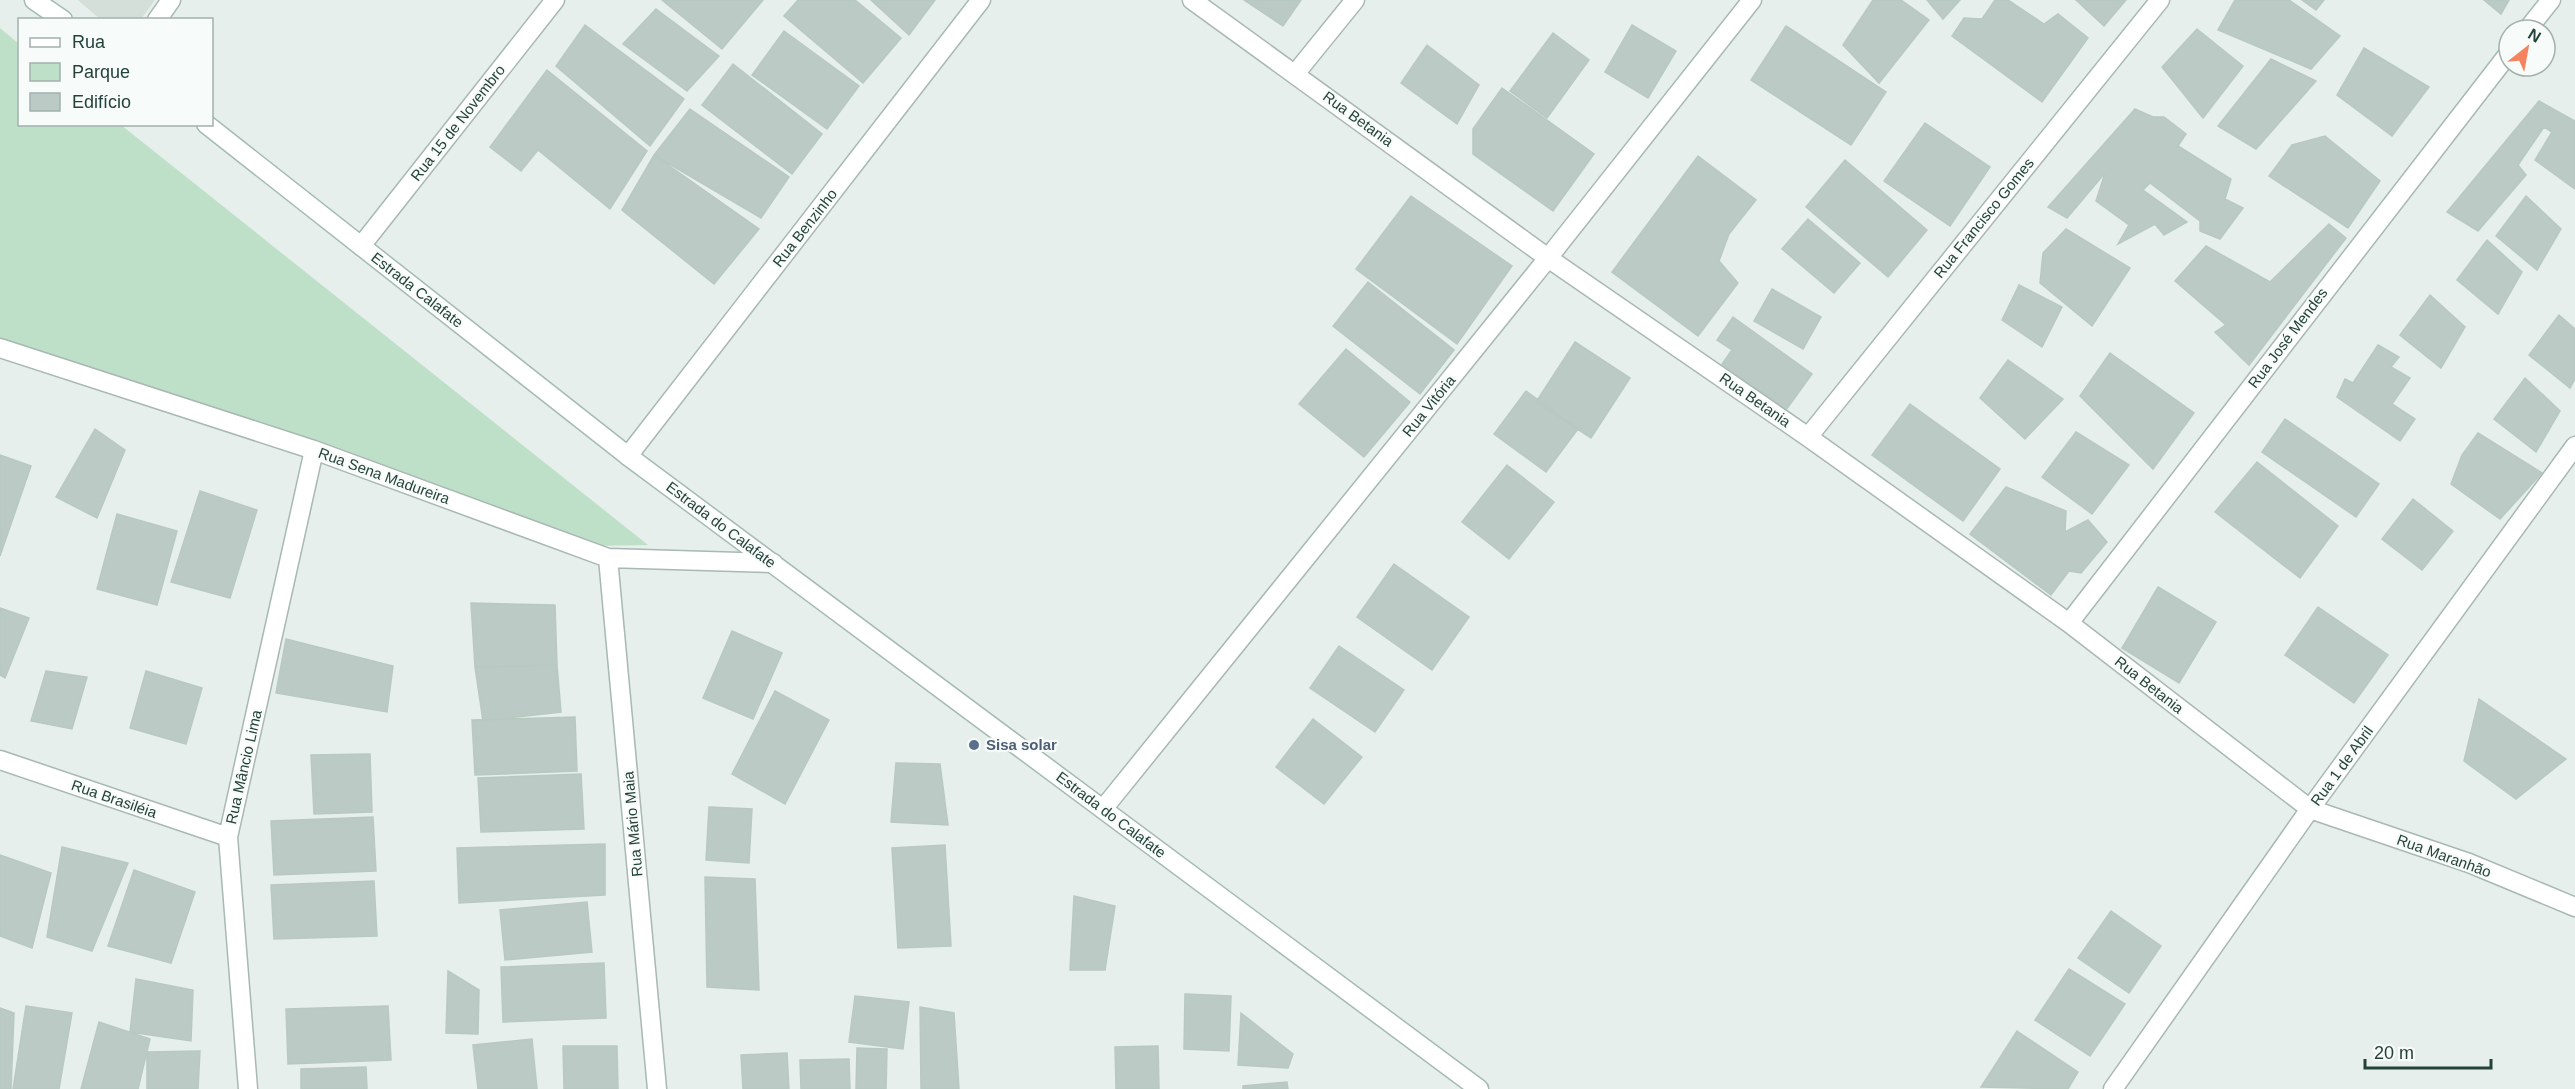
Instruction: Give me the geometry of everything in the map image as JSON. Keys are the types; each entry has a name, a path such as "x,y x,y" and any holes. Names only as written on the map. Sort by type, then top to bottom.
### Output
{"street":[{"path":"34,0 60,18"},
{"path":"158,18 171,0"},
{"name":"Rua 15 de Novembro","path":"361,246 555,0"},
{"name":"Rua Benzinho","path":"628,456 981,0"},
{"name":"Rua Betania","path":"1192,0 1548,258 1808,437 2069,623 2310,809"},
{"path":"1295,74 1355,0"},
{"name":"Rua Vitória","path":"1103,809 1548,258 1752,0"},
{"name":"Rua Francisco Gomes","path":"1808,437 2160,0"},
{"path":"2537,18 2551,0"},
{"name":"Rua José Mendes","path":"2069,623 2497,69"},
{"name":"Estrada Calafate","path":"209,126 628,456"},
{"name":"Rua Sena Madureira","path":"0,348 314,450 608,558 773,563"},
{"name":"Rua 1 de Abril","path":"2113,1089 2310,809 2575,446"},
{"name":"Rua Mâncio Lima","path":"248,1089 228,837 314,450"},
{"name":"Estrada do Calafate","path":"628,456 1479,1089"},
{"name":"Rua Mário Maia","path":"608,558 657,1089"},
{"name":"Rua Brasiléia","path":"0,760 228,837"},
{"name":"Rua Maranhão","path":"2310,809 2469,863 2575,908"}],"shaded area":[{"path":"78,0 155,0 142,18 99,18"}],"green space":[{"path":"0,28 18,43 18,126 122,126 648,545 593,546 0,342"}],"building":[{"path":"662,0 763,0 722,49"},
{"path":"798,0 855,0 901,38 863,83 784,16"},
{"path":"871,0 935,0 909,35"},
{"path":"1244,0 1301,0 1283,26"},
{"path":"1873,0 1901,0 1929,20 1879,83 1843,45"},
{"path":"1927,0 1960,0 1943,19"},
{"path":"1995,0 2008,0 2044,24 2058,14 2088,38 2042,102 1952,36 1964,18 1982,19"},
{"path":"2076,0 2126,0 2104,26"},
{"path":"2235,0 2289,0 2340,36 2311,69 2218,30"},
{"path":"2302,0 2324,0 2316,10"},
{"path":"2484,0 2509,0 2501,14"},
{"path":"656,9 719,56 687,91 623,44"},
{"path":"585,25 684,99 650,146 556,66"},
{"path":"1632,25 1676,51 1648,98 1605,72"},
{"path":"1786,26 1886,92 1851,145 1751,80"},
{"path":"2197,29 2243,66 2203,118 2162,67"},
{"path":"784,31 859,86 827,129 752,75"},
{"path":"1553,33 1589,60 1547,118 1510,91"},
{"path":"1427,45 1479,85 1457,124 1401,83"},
{"path":"2364,48 2429,87 2392,136 2337,95"},
{"path":"2271,59 2316,81 2256,149 2218,126"},
{"path":"733,64 822,134 792,174 702,105"},
{"path":"547,70 647,151 610,209 538,150 521,171 490,147"},
{"path":"1502,88 1594,154 1553,211 1473,154 1473,129"},
{"path":"2539,101 2575,121 2575,189 2535,160 2552,132 2544,127 2518,165 2526,175 2478,231 2447,212"},
{"path":"690,109 789,177 761,218 654,155"},
{"path":"2135,109 2153,117 2164,117 2186,134 2178,146 2231,179 2225,199 2243,208 2220,239 2200,231 2200,221 2150,183 2143,190 2187,222 2164,235 2155,224 2118,244 2129,225 2096,201 2105,173 2067,218 2048,207"},
{"path":"1925,123 1990,167 1950,226 1884,181"},
{"path":"2325,136 2380,181 2348,228 2269,176 2292,145"},
{"path":"654,155 759,229 714,284 622,210"},
{"path":"1698,156 1756,200 1729,234 1719,261 1738,283 1698,336 1612,272"},
{"path":"1845,160 1927,230 1888,277 1806,207"},
{"path":"1411,196 1512,266 1457,344 1356,269"},
{"path":"2526,196 2561,229 2537,270 2496,236"},
{"path":"1808,219 1860,263 1834,293 1782,249"},
{"path":"2329,224 2346,238 2249,365 2215,332 2226,325 2175,281 2206,246 2270,282"},
{"path":"2066,229 2130,268 2092,326 2040,283 2043,253"},
{"path":"2487,240 2522,272 2498,314 2457,280"},
{"path":"1368,282 1454,350 1420,394 1333,326"},
{"path":"2019,285 2062,307 2042,347 2002,320"},
{"path":"1772,289 1821,317 1803,349 1754,321"},
{"path":"2430,295 2465,327 2441,368 2400,335"},
{"path":"2559,315 2575,329 2575,379 2570,388 2529,355"},
{"path":"1733,317 1812,374 1786,410 1722,364 1732,350 1717,340"},
{"path":"1575,342 1630,378 1591,438 1536,402"},
{"path":"2378,345 2399,357 2391,367 2410,378 2392,404 2415,419 2400,441 2337,397 2345,379 2353,383"},
{"path":"1346,349 1410,402 1364,457 1299,404"},
{"path":"2110,353 2194,413 2153,469 2080,396"},
{"path":"2008,360 2063,399 2025,439 1980,398"},
{"path":"2525,378 2560,411 2536,452 2494,419"},
{"path":"1526,391 1578,429 1546,472 1494,434"},
{"path":"1910,404 2000,469 1963,521 1872,455"},
{"path":"2285,419 2379,484 2356,517 2262,452"},
{"path":"95,429 125,450 97,518 56,497"},
{"path":"2076,432 2129,465 2092,514 2042,477"},
{"path":"2478,433 2542,473 2500,519 2451,484 2462,455"},
{"path":"0,455 31,466 0,556"},
{"path":"2257,462 2338,526 2300,578 2215,512"},
{"path":"1507,465 1554,502 1509,559 1462,522"},
{"path":"2006,487 2066,511 2065,532 2088,520 2107,542 2081,573 2069,571 2051,595 1970,534"},
{"path":"200,491 257,510 230,598 171,582"},
{"path":"2413,499 2453,531 2422,570 2382,539"},
{"path":"117,514 177,531 157,605 97,589"},
{"path":"1394,564 1469,617 1432,670 1357,617"},
{"path":"2158,587 2216,622 2179,683 2122,648"},
{"path":"471,603 555,605 557,665 475,667"},
{"path":"2318,607 2388,655 2354,703 2285,655"},
{"path":"0,608 29,618 5,678 0,675"},
{"path":"732,631 782,653 753,719 703,698"},
{"path":"286,639 393,666 387,712 276,693"},
{"path":"1339,646 1404,690 1375,732 1310,688"},
{"path":"557,665 561,712 483,721 475,667"},
{"path":"46,671 87,677 72,729 31,721"},
{"path":"146,671 202,688 186,744 130,728"},
{"path":"775,691 829,720 785,804 732,774"},
{"path":"2479,699 2566,759 2516,799 2464,761"},
{"path":"575,717 577,771 475,775 472,720"},
{"path":"1313,719 1362,757 1324,804 1276,767"},
{"path":"370,754 372,812 314,814 311,755"},
{"path":"896,763 940,764 948,825 891,822"},
{"path":"581,774 584,829 481,832 478,778"},
{"path":"709,807 752,809 749,863 706,860"},
{"path":"373,817 376,871 274,875 271,821"},
{"path":"605,844 605,895 459,903 457,848"},
{"path":"945,845 951,946 898,948 892,848"},
{"path":"62,847 128,863 92,951 47,937"},
{"path":"0,855 51,873 32,948 0,936"},
{"path":"134,870 195,892 171,963 108,946"},
{"path":"705,877 755,879 759,990 707,987"},
{"path":"374,881 377,936 274,939 271,885"},
{"path":"1074,896 1115,906 1105,970 1070,970"},
{"path":"587,902 592,952 505,960 500,910"},
{"path":"2111,911 2161,946 2129,993 2078,958"},
{"path":"604,963 606,1018 503,1022 501,967"},
{"path":"2069,969 2125,1004 2090,1056 2035,1020"},
{"path":"448,971 479,990 478,1034 446,1033"},
{"path":"136,979 193,990 191,1041 130,1032"},
{"path":"1185,994 1231,996 1229,1051 1184,1049"},
{"path":"855,996 909,1002 903,1049 849,1042"},
{"path":"26,1006 72,1013 59,1089 13,1089"},
{"path":"388,1006 391,1060 288,1064 286,1009"},
{"path":"920,1007 954,1013 959,1089 921,1089"},
{"path":"0,1008 14,1013 11,1089 0,1089"},
{"path":"1241,1013 1293,1054 1288,1068 1238,1065"},
{"path":"99,1022 150,1039 138,1089 81,1089"},
{"path":"2017,1031 2078,1072 2068,1089 1981,1087"},
{"path":"532,1039 537,1089 478,1089 473,1045"},
{"path":"563,1046 617,1046 618,1089 564,1089"},
{"path":"1158,1046 1159,1089 1116,1089 1115,1047"},
{"path":"857,1048 887,1049 886,1089 856,1089"},
{"path":"200,1051 198,1089 147,1089 147,1052"},
{"path":"787,1053 789,1089 743,1089 741,1055"},
{"path":"849,1059 850,1089 801,1089 800,1060"},
{"path":"366,1067 367,1089 301,1089 301,1069"},
{"path":"1287,1082 1288,1089 1243,1089 1243,1086"}],"place":[{"name":"Sisa solar","path":"974,745"}]}
